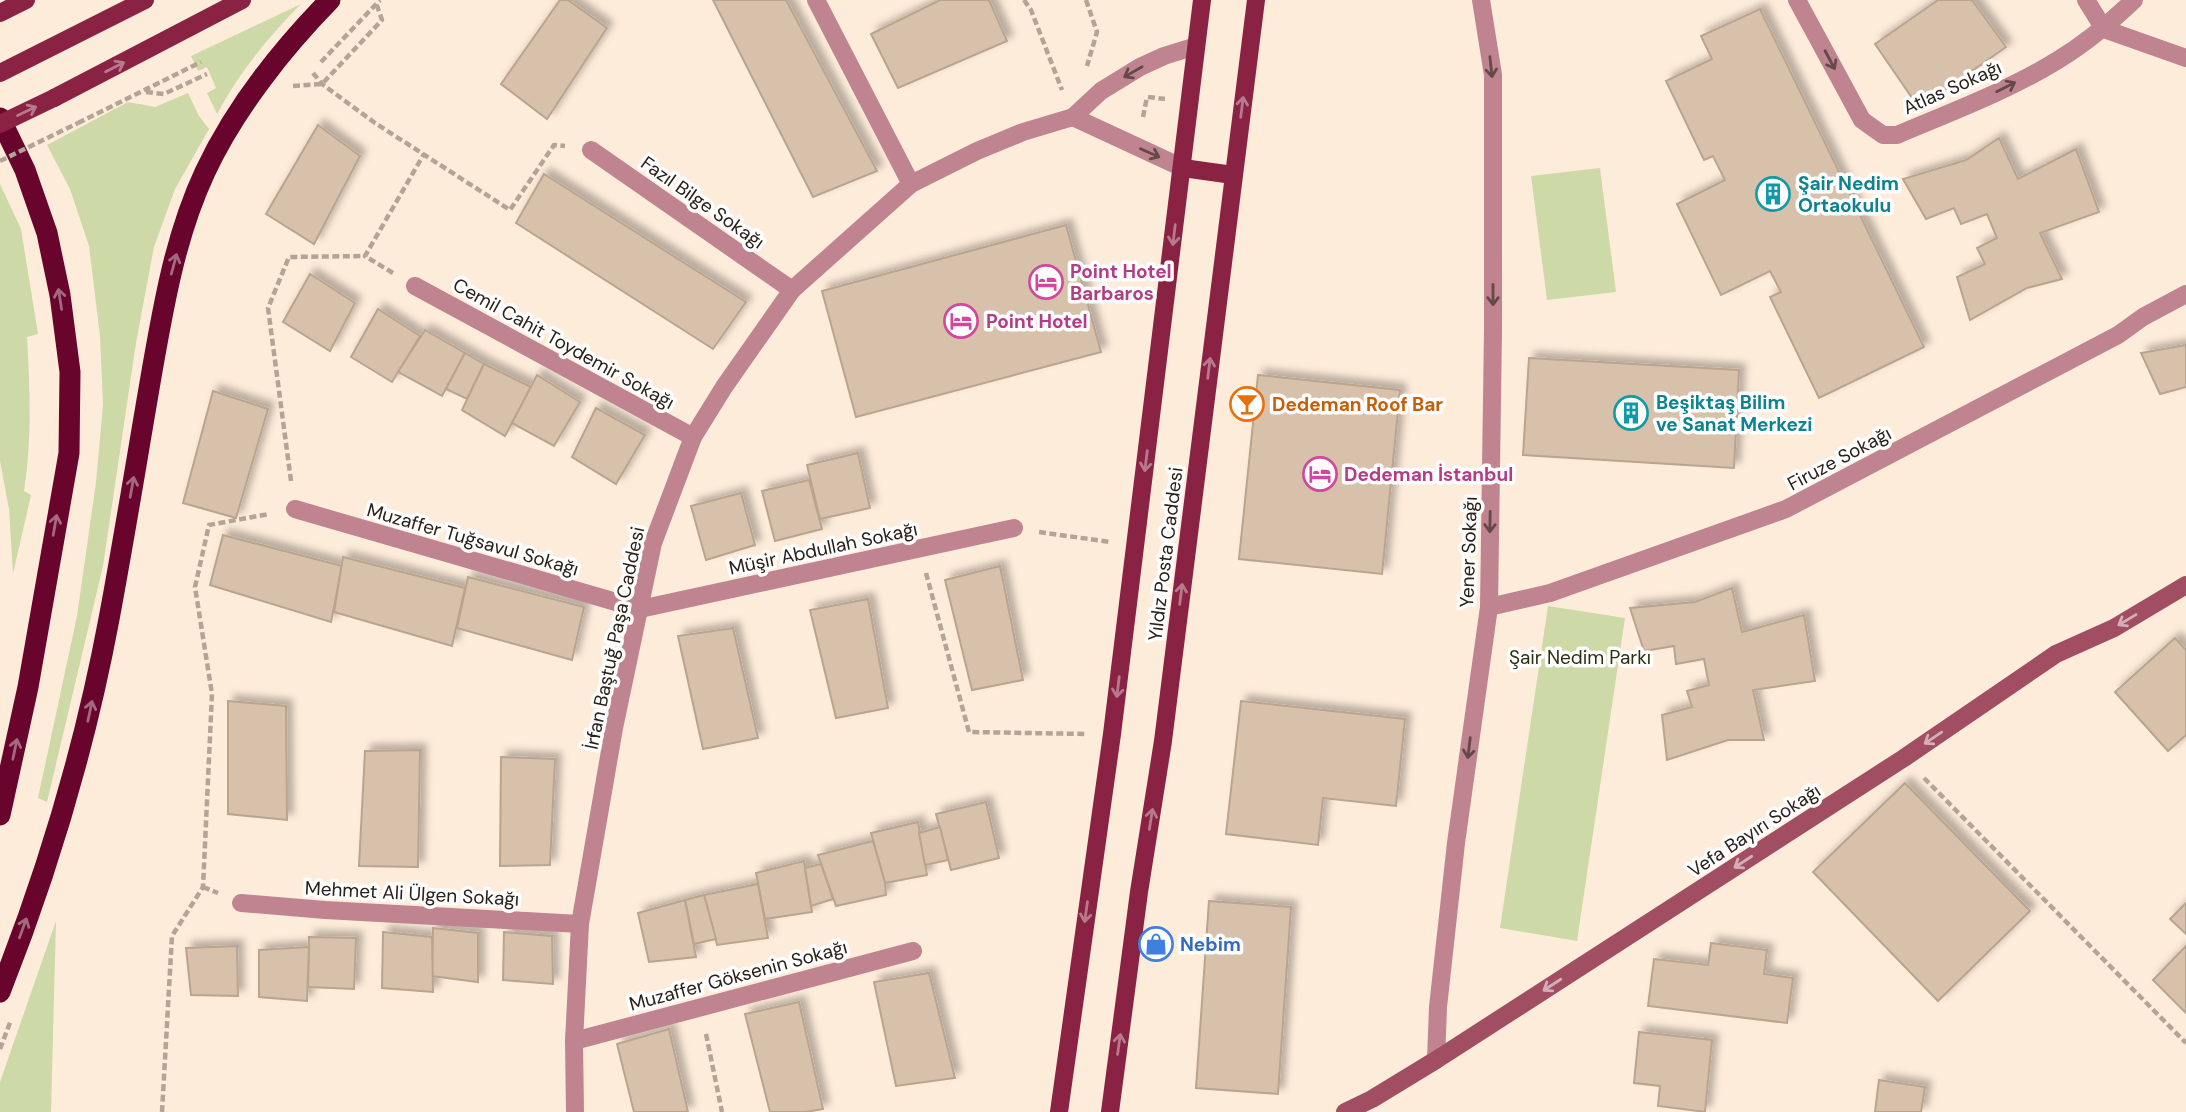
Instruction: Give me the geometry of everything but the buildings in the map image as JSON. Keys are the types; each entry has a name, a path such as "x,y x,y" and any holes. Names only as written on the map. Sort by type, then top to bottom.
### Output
{"highway":[{"path":"0,992 54,841 82,748 109,621 159,337 186,219 205,172 228,127 306,24 330,0"},
{"path":"0,118 25,170 47,233 60,295 70,372 69,453 27,687 0,815"}],"main road":[{"path":"0,73 145,0"},
{"path":"0,124 242,0"},
{"name":"Yıldız Posta Caddesi","path":"1059,1112 1112,734 1202,0"},
{"name":"Yıldız Posta Caddesi","path":"1110,1112 1139,892 1163,741 1256,0"},
{"path":"1183,168 1233,175"}],"street":[{"name":"Yener Sokağı","path":"1436,1060 1437,1007 1456,843 1489,607 1493,367 1493,75 1481,0"},
{"name":"Atlas Sokağı","path":"1797,0 1862,120 1883,135 1897,135 1980,100 2058,61 2104,29"},
{"path":"2086,0 2104,29 2186,58"},
{"path":"2099,0 2104,29"},
{"path":"2104,29 2134,0"},
{"path":"820,1 911,184"},
{"name":"İrfan Baştuğ Paşa Caddesi","path":"575,1112 574,1041 580,924 614,728 653,543 693,437 724,387 792,290 911,184 978,150 1023,132 1073,117 1101,91 1140,67 1196,46"},
{"path":"1073,117 1183,168"},
{"name":"Fazıl Bilge Sokağı","path":"590,150 792,290"},
{"name":"Cemil Cahit Toydemir Sokağı","path":"415,286 693,437"},
{"name":"Firuze Sokağı","path":"1489,607 1550,593 1786,509 2118,335 2143,317 2186,294"},
{"name":"Muzaffer Tuğsavul Sokağı","path":"295,509 640,608"},
{"name":"Müşir Abdullah Sokağı","path":"640,608 1014,528"},
{"name":"Vefa Bayırı Sokağı","path":"1345,1112 1372,1099 1436,1060 1904,758 2056,654 2114,628 2186,585"},
{"name":"Mehmet Ali Ülgen Sokağı","path":"242,902 339,911 580,924"},
{"name":"Muzaffer Göksenin Sokağı","path":"574,1041 913,951"}],"path":[{"path":"1024,0 1031,10 1073,117"},
{"path":"1086,0 1097,32 1087,68"},
{"path":"321,62 378,1"},
{"path":"291,86 323,84 382,20 378,1"},
{"path":"0,161 201,62"},
{"path":"313,73 323,84 375,123 510,209 554,145 590,150"},
{"path":"144,91 164,94 207,74"},
{"path":"365,256 424,154"},
{"path":"162,1112 172,936 203,887 212,694 195,587 209,525 295,509 268,308 289,257 365,256 415,286"},
{"path":"1014,528 1136,545"},
{"path":"920,549 969,733 1112,734"},
{"path":"1904,758 2186,1043"},
{"path":"699,1006 722,1112"},
{"path":"0,1049 15,1010"}],"green space":[{"path":"301,4 255,56 217,114 207,93 216,88 207,67 198,71 191,56"},
{"path":"188,93 209,129 175,189 154,247 136,343 103,566 47,802 38,798 77,616 96,482 103,405 100,336 89,246 70,189 47,145 128,102 155,107"},
{"path":"1600,168 1616,292 1547,300 1531,176"},
{"path":"0,184 21,229 38,334 27,337 29,433 24,491 31,495 13,574 9,509 0,461"},
{"name":"Şair Nedim Parkı","path":"1548,606 1625,618 1577,941 1500,928"},
{"path":"56,921 51,1112 0,1112 0,1082"}],"place":[{"name":"Şair Nedim Ortaokulu","path":"1773,194"},
{"name":"Point Hotel Barbaros","path":"1046,282"},
{"name":"Point Hotel","path":"961,321"},
{"name":"Dedeman Roof Bar","path":"1247,404"},
{"name":"Beşiktaş Bilim ve Sanat Merkezi","path":"1631,413"},
{"name":"Dedeman İstanbul","path":"1320,474"},
{"name":"Nebim","path":"1156,944"}]}
